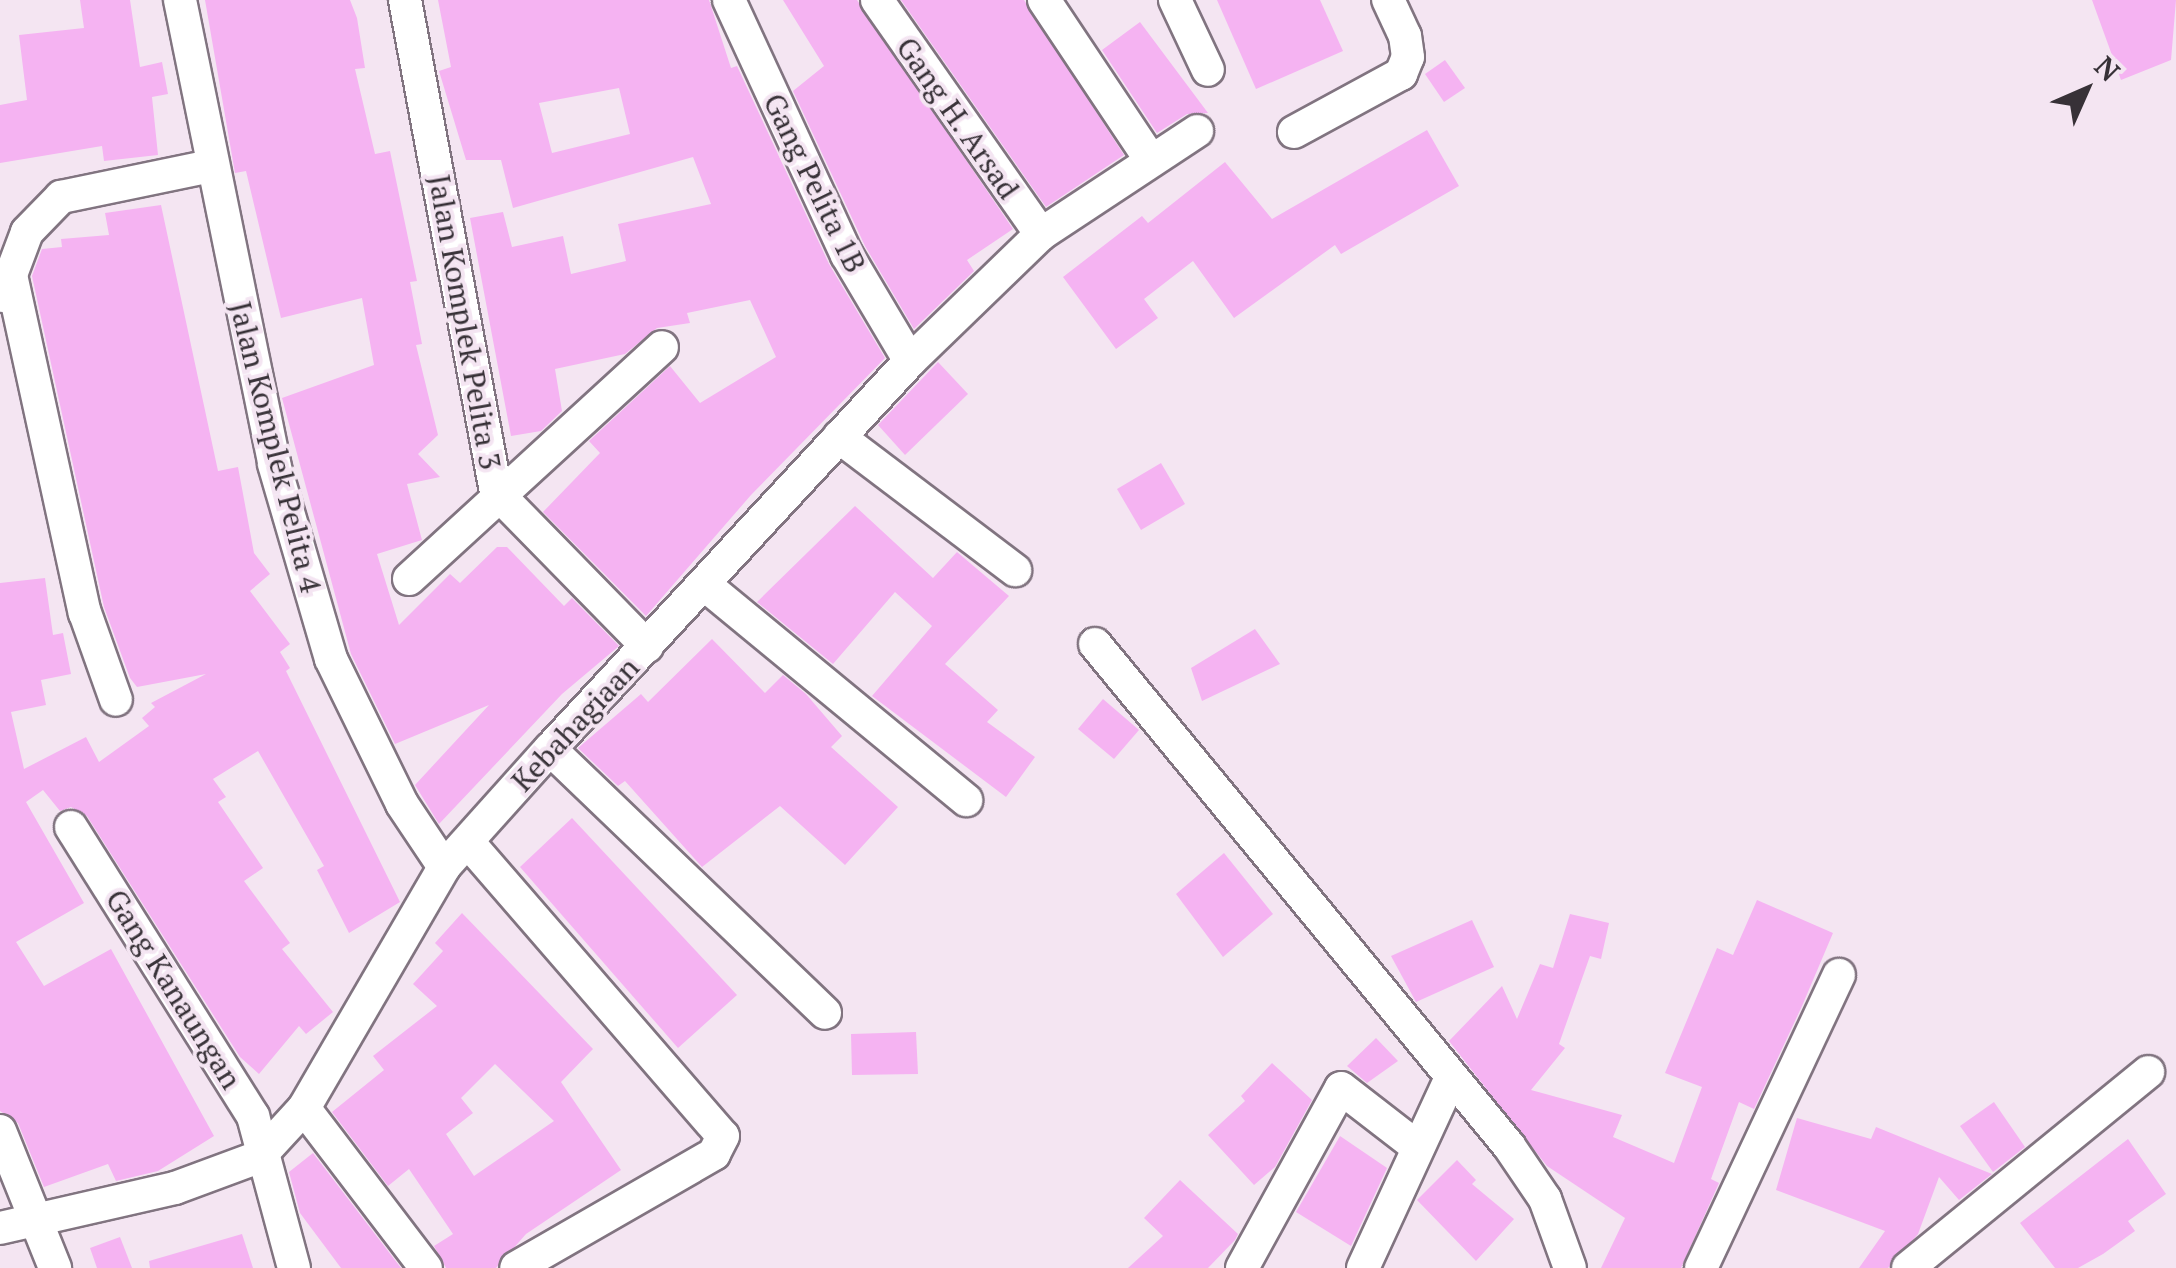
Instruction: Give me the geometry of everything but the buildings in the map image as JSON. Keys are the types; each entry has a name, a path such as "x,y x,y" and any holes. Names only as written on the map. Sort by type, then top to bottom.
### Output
{"street":[{"name":"Jalan Komplek Pelita 4","path":"180,0 274,464 330,659 402,804 444,868"},
{"name":"Jalan Komplek Pelita 3","path":"405,0 496,492 647,646"},
{"name":"Gang Pelita 1B","path":"729,0 848,255 910,361"},
{"name":"Gang H. Arsad","path":"877,0 1041,234"},
{"path":"1044,0 1150,159"},
{"path":"1175,0 1208,70"},
{"path":"1294,132 1401,74 1408,57 1406,36 1388,0"},
{"name":"Kebahagiaan","path":"0,1228 42,1222 175,1188 260,1157 304,1108 444,868 550,748 910,361 1041,234 1197,131"},
{"path":"116,700 85,613 6,290 27,232 61,197 211,166"},
{"path":"408,579 496,492 662,346"},
{"path":"839,437 1015,570"},
{"path":"704,584 966,800"},
{"path":"1094,644 1545,1198 1570,1268"},
{"path":"550,748 825,1013"},
{"name":"Gang Kanaungan","path":"71,827 253,1116 260,1157 294,1268"},
{"path":"468,842 723,1136 714,1154 516,1268"},
{"path":"1700,1268 1839,976"},
{"path":"1908,1268 2148,1072"},
{"path":"1363,1268 1416,1146 1450,1080"},
{"path":"1242,1268 1342,1088 1416,1146"},
{"path":"304,1108 426,1268"},
{"path":"0,1131 42,1222 54,1268"}]}
